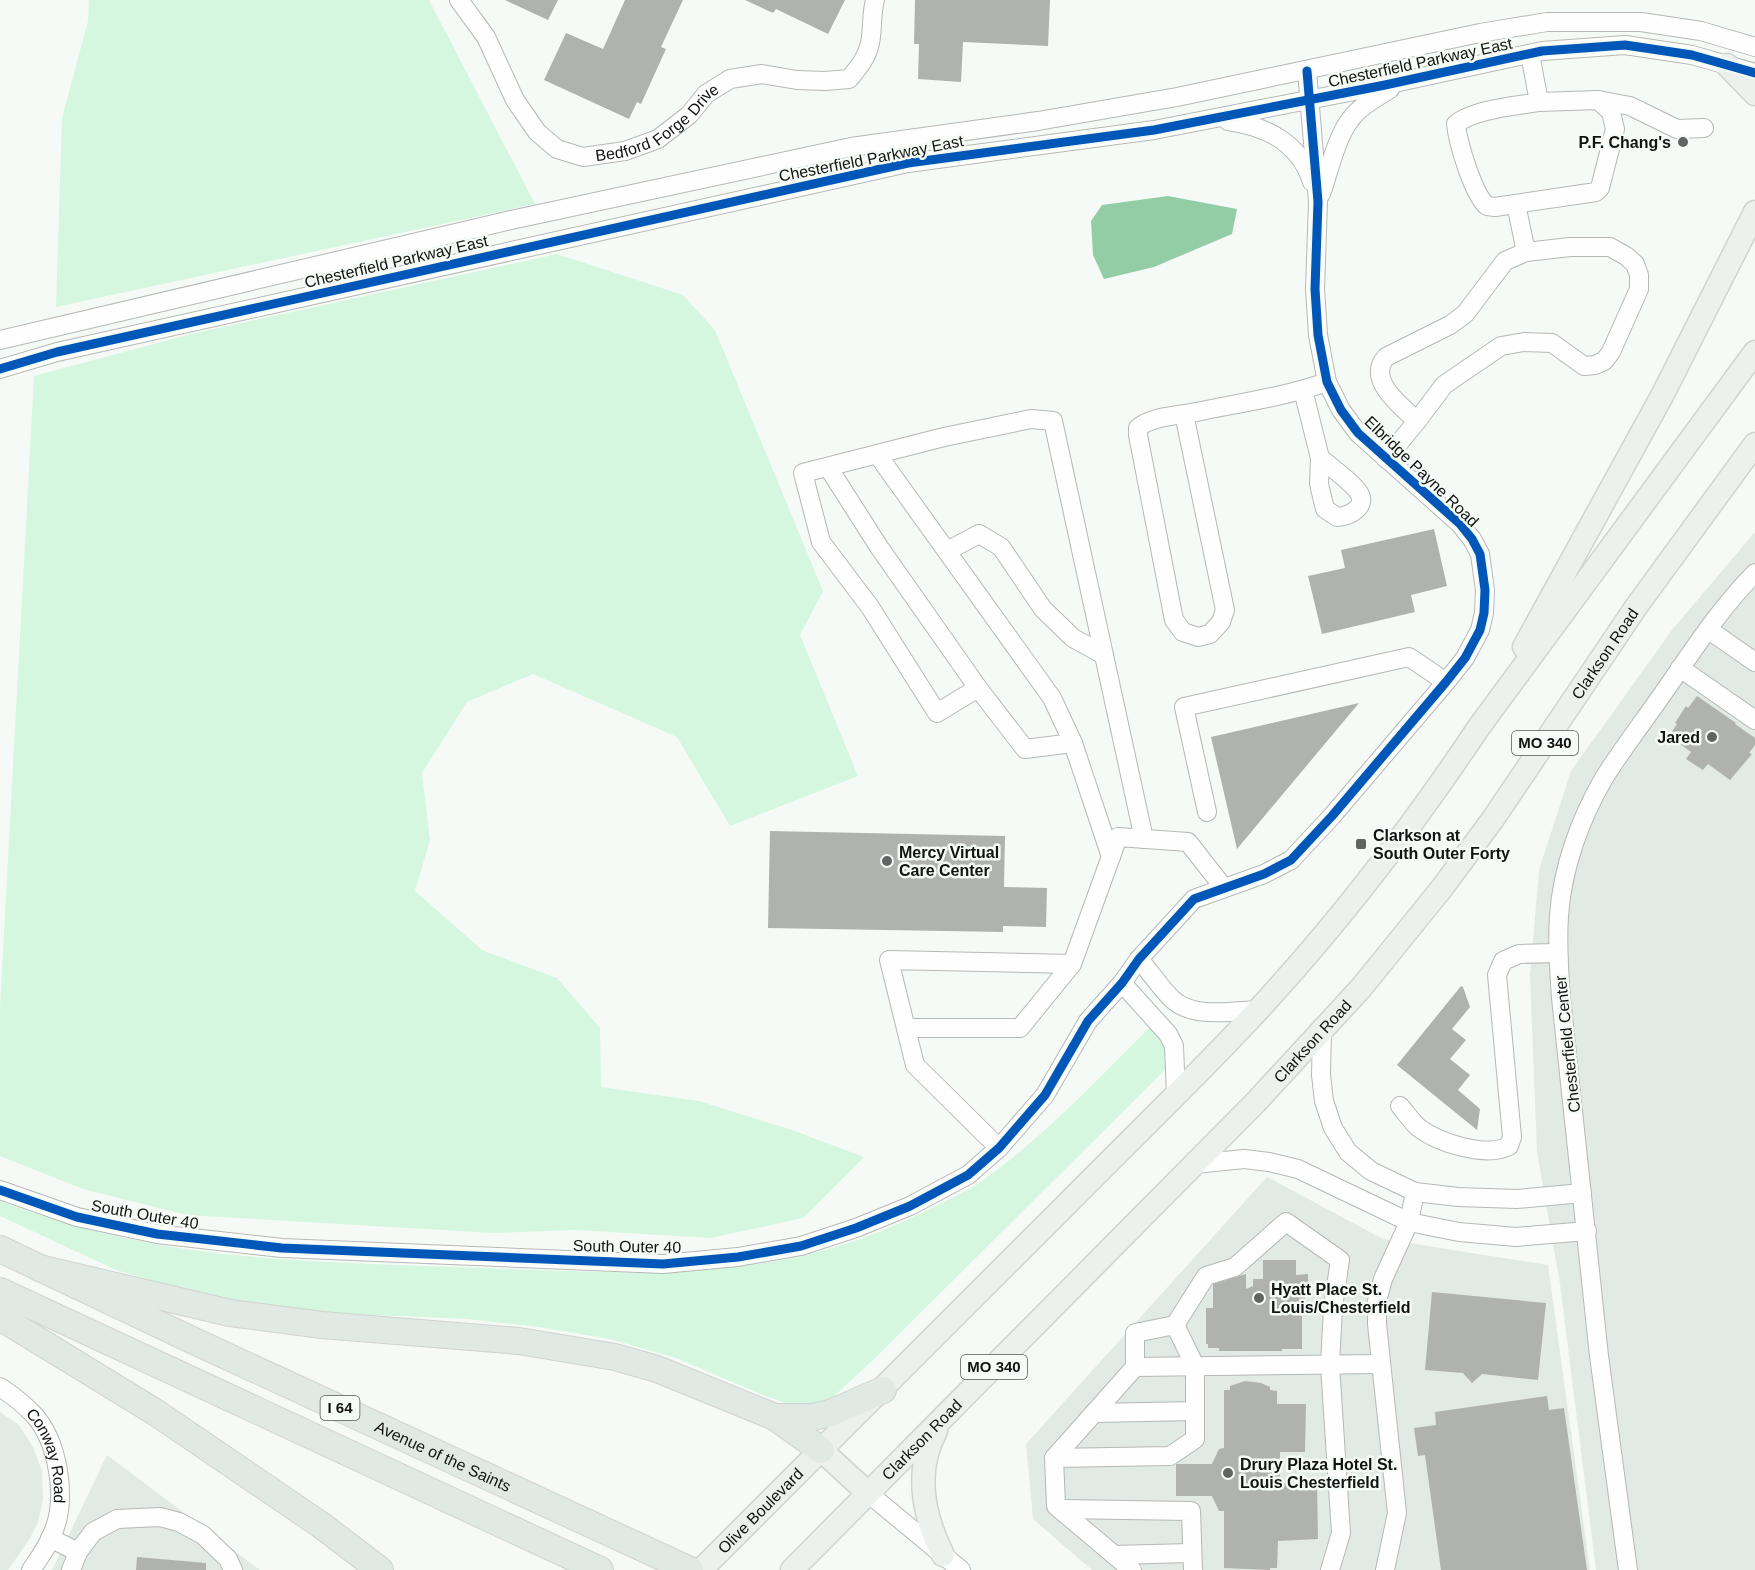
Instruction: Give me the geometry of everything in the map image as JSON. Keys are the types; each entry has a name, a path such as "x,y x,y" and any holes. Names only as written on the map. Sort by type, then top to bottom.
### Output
{"highway":[{"name":"Avenue of the Saints","path":"0,1249 690,1570"},
{"path":"39,1268 240,1315 322,1325 519,1341 615,1357 657,1369 775,1417 821,1450"},
{"name":"I 64","path":"0,1291 600,1570"},
{"path":"0,1317 155,1412 321,1525 380,1570"},
{"path":"775,1417 813,1417 830,1413 883,1390"}],"main road":[{"path":"1727,65 1755,94"},
{"path":"1479,727 1663,394 1755,212"},
{"path":"868,1493 821,1450 1258,1010 1326,932 1383,862 1438,788 1479,727 1755,352"},
{"name":"Clarkson Road","path":"792,1570 1196,1164 1322,1032 1399,943 1468,853 1636,607 1755,444"},
{"path":"941,1421 929,1443 923,1490 926,1514 943,1555"},
{"name":"Olive Boulevard","path":"700,1570 821,1450"}],"street":[{"name":"Bedford Forge Drive","path":"459,0 486,37 515,100 537,132 557,149 583,157 625,152 658,139 689,115 706,94 730,79 762,74 797,80 849,79 863,63 871,42 872,12 875,0"},
{"name":"Chesterfield Parkway East","path":"0,340 511,220 851,147 1038,122 1177,97 1480,33 1547,22 1641,22 1701,31 1755,47"},
{"name":"Chesterfield Parkway East","path":"0,369 57,352 897,165 1154,130 1401,82 1542,51 1625,45 1692,55 1755,73"},
{"path":"1530,54 1539,102"},
{"name":"Elbridge Payne Road","path":"1139,959 1194,899 1264,874 1291,860 1332,816 1465,658 1479,630 1484,613 1485,590 1480,554 1472,539 1460,524 1358,433 1341,410 1327,382 1318,335 1315,288 1318,202 1307,70"},
{"path":"1318,202 1349,120 1401,82"},
{"path":"1598,100 1611,112 1615,129 1600,188 1596,192 1516,204 1487,206 1481,201 1457,135 1456,124 1484,112 1539,102 1598,100 1630,106 1677,129 1704,128"},
{"path":"1212,119 1248,124 1283,139 1300,156 1309,173 1318,202"},
{"path":"1516,204 1526,252"},
{"path":"1386,459 1417,421 1444,385 1501,346 1524,342 1552,343 1584,366 1604,361 1611,352 1639,289 1639,275 1635,264 1610,247 1570,247 1526,252 1505,261 1465,314 1450,325 1386,357 1381,363 1380,379 1399,404 1417,421"},
{"path":"1184,414 1225,610 1221,622 1210,634 1198,637 1183,632 1174,620 1138,428 1145,422 1184,414 1303,390 1327,382"},
{"path":"1303,390 1320,458"},
{"path":"978,688 937,712 870,607 821,542 802,473 944,437 1031,419 1053,421 1144,839"},
{"path":"877,454 1052,698 1073,743 1111,857"},
{"path":"828,467 879,547 978,688 1025,749 1073,743"},
{"path":"947,551 979,534 1001,547 1043,609 1073,638 1104,655"},
{"name":"Chesterfield Center","path":"1628,1570 1599,1356 1561,998 1558,953 1559,914 1573,847 1587,811 1604,778 1680,668 1755,573"},
{"path":"1709,630 1755,662"},
{"path":"1207,812 1184,707 1409,657 1446,682"},
{"path":"1680,668 1755,720"},
{"path":"906,1028 1020,1028 1072,964 1118,837 1188,842 1224,888"},
{"path":"1400,1106 1417,1126 1433,1137 1483,1152 1499,1151 1509,1146 1512,1137 1497,975 1503,961 1520,954 1558,953"},
{"path":"1139,959 1174,1001 1191,1010 1211,1012 1258,1010"},
{"name":"South Outer 40","path":"0,1190 77,1217 158,1234 282,1248 663,1264 738,1257 801,1246 856,1228 910,1206 968,1175 999,1148 1045,1095 1088,1021 1122,983 1139,959"},
{"path":"999,1148 915,1065 890,960 1072,964"},
{"path":"1122,983 1168,1034 1174,1046 1176,1094"},
{"path":"1322,1032 1321,1075 1324,1101 1333,1128 1348,1152 1371,1171 1415,1192 1458,1197 1517,1199 1582,1193"},
{"path":"1196,1164 1244,1160 1269,1162 1298,1169 1409,1222 1459,1232 1516,1237 1587,1231"},
{"path":"1385,1570 1397,1513 1377,1324 1377,1301 1383,1279 1409,1222 1415,1192"},
{"path":"1132,1570 1056,1506 1054,1458 1135,1367 1135,1333 1175,1324 1206,1276 1235,1267 1286,1222 1340,1260 1333,1307 1330,1365 1341,1533 1330,1570"},
{"path":"1054,1458 1170,1456 1195,1439 1195,1366 1175,1324"},
{"path":"1135,1367 1381,1364"},
{"name":"Conway Road","path":"0,1387 36,1417 51,1441 58,1470 60,1499 55,1529 31,1570"},
{"path":"1094,1413 1195,1411"},
{"path":"868,1493 961,1570"},
{"path":"1060,1509 1191,1511 1192,1562 1114,1555"},
{"path":"71,1570 78,1552 93,1532 117,1519 160,1517 180,1522 203,1535 228,1559 233,1570"},
{"path":"50,1538 78,1552"}],"shaded area":[{"path":"89,0 429,0 535,204 56,307 62,118 88,21"},
{"path":"1168,196 1237,209 1232,234 1154,267 1104,279 1093,255 1091,221 1102,205"},
{"path":"557,254 683,295 715,330 823,591 800,635 858,776 730,826 677,737 533,674 467,702 422,773 430,840 415,891 482,950 557,978 600,1028 601,1087 699,1101 792,1130 864,1157 803,1218 711,1238 576,1230 493,1233 186,1215 83,1189 0,1156 0,1007 34,376 191,334"},
{"path":"1755,532 1755,1570 1596,1570 1560,1284 1537,1152 1530,976 1539,870 1571,771 1672,630"},
{"path":"1149,1028 1162,1029 1177,1058 874,1359 832,1398 812,1405 789,1404 676,1358 610,1339 539,1327 467,1319 305,1312 237,1302 116,1270 0,1216 0,1201 71,1224 143,1242 192,1250 300,1260 628,1272 726,1268 774,1261 821,1251 877,1232 975,1186 1044,1131"},
{"path":"1267,1177 1383,1239 1548,1265 1590,1570 1092,1570 1033,1519 1026,1444"},
{"path":"0,1412 19,1425 33,1447 42,1471 43,1500 38,1522 29,1540 8,1570 0,1570"},
{"path":"107,1455 260,1570 52,1570"}],"building":[{"path":"505,0 558,0 548,20"},
{"path":"625,0 683,0 661,47 666,49 641,104 637,102 629,119 544,80 566,33 603,49"},
{"path":"745,0 845,0 828,34 776,9 773,13"},
{"path":"915,0 1050,0 1048,46 963,42 961,82 918,79 919,44 914,44"},
{"path":"1434,529 1447,586 1411,595 1415,612 1322,634 1308,576 1345,568 1341,550"},
{"name":"Jared","path":"1697,696 1755,738 1755,745 1749,753 1752,754 1730,780 1708,764 1703,770 1686,759 1691,752 1669,736 1686,706 1688,708"},
{"path":"1359,703 1237,849 1211,737"},
{"name":"Mercy Virtual Care Center","path":"770,831 1005,836 1004,887 1047,888 1046,927 1003,926 1003,932 768,928"},
{"path":"1461,986 1470,1007 1452,1029 1466,1040 1450,1059 1470,1075 1458,1090 1480,1109 1477,1130 1397,1065"},
{"name":"Hyatt Place St. Louis/Chesterfield","path":"1263,1260 1296,1260 1296,1275 1308,1274 1305,1307 1302,1307 1302,1349 1219,1351 1219,1348 1208,1348 1206,1308 1213,1308 1213,1284 1246,1274 1246,1289 1253,1286 1253,1279 1263,1279"},
{"path":"1432,1292 1546,1303 1538,1380 1482,1374 1472,1383 1463,1373 1425,1370"},
{"name":"Drury Plaza Hotel St. Louis Chesterfield","path":"1245,1381 1261,1383 1270,1387 1270,1390 1277,1391 1277,1404 1306,1404 1305,1452 1280,1452 1280,1483 1317,1483 1318,1539 1278,1541 1277,1568 1270,1568 1270,1570 1224,1568 1224,1511 1219,1511 1212,1496 1176,1496 1176,1464 1212,1464 1219,1449 1224,1448 1224,1390 1230,1390 1230,1386"},
{"path":"1547,1396 1549,1410 1564,1408 1587,1570 1441,1570 1425,1455 1418,1456 1414,1428 1436,1425 1435,1412"},
{"path":"137,1557 206,1563 206,1570 136,1570"}],"cycle path":[{"path":"0,369 57,352 908,163 1154,130 1385,85 1542,51 1625,45 1692,55 1755,73"},
{"path":"0,1190 77,1217 157,1234 282,1248 663,1264 738,1257 801,1246 856,1228 910,1206 968,1175 999,1148 1045,1095 1088,1021 1122,983 1139,959 1194,899 1264,874 1291,860 1332,816 1446,682 1465,658 1480,630 1484,613 1485,590 1480,554 1472,539 1460,524 1358,433 1341,410 1327,382 1318,335 1315,289 1318,202 1307,71"}],"place":[{"name":"P.F. Chang's","path":"1683,142"},
{"name":"Jared","path":"1712,737"},
{"name":"Clarkson at South Outer Forty","path":"1361,844"},
{"name":"Mercy Virtual Care Center","path":"887,861"},
{"name":"Hyatt Place St. Louis/Chesterfield","path":"1259,1298"},
{"name":"Drury Plaza Hotel St. Louis Chesterfield","path":"1228,1473"}]}
